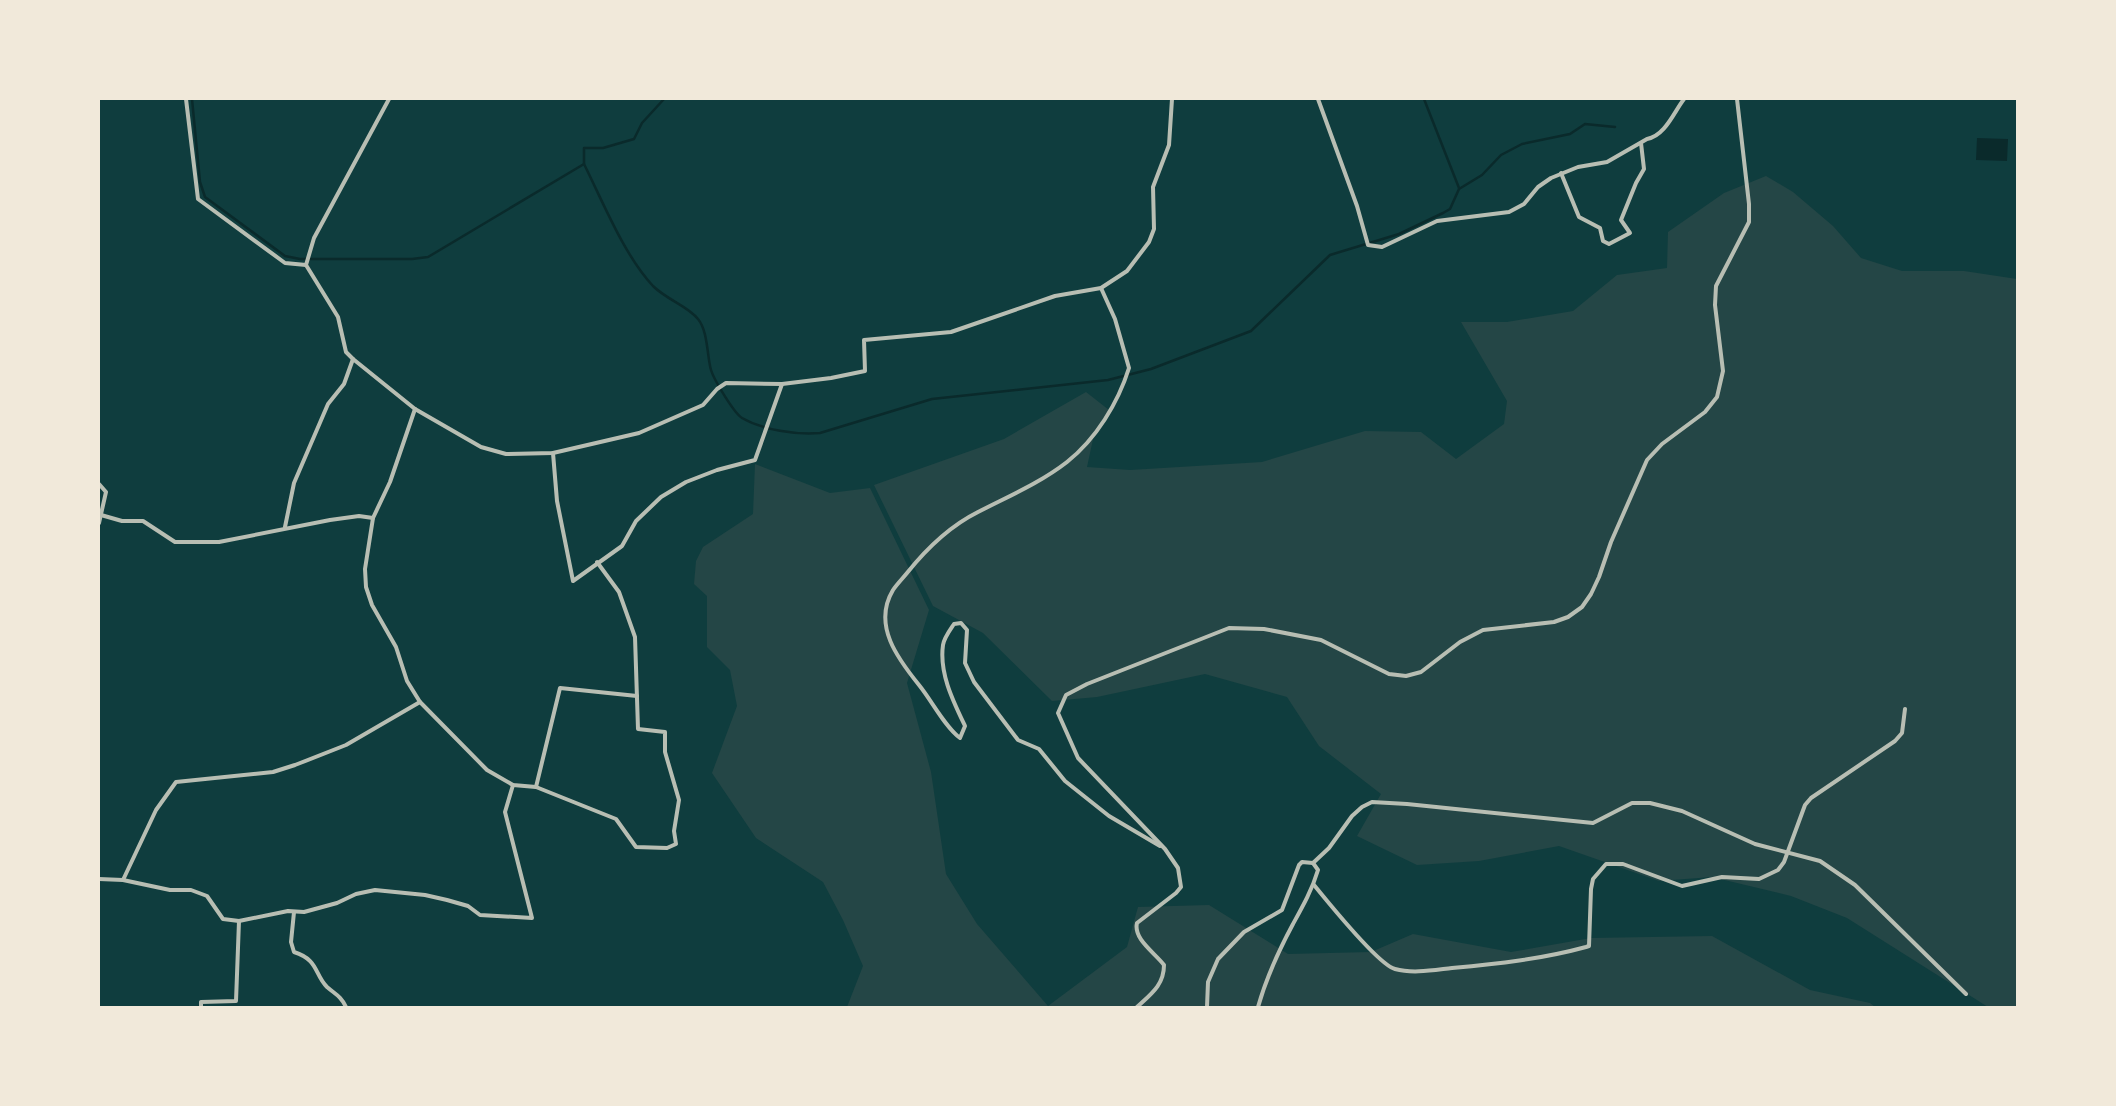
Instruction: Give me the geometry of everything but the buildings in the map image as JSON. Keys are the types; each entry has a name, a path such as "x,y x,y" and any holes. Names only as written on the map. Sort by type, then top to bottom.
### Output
{"street":[{"path":"186,99 198,200 285,263 306,265"},
{"path":"389,99 314,238 306,265 325,300 338,317 346,352 353,359 415,408 481,446 506,454 553,453 639,433 703,405 717,389 726,383 782,384 832,378 864,371 864,340 951,332 1055,296 1101,288 1127,271 1149,242 1154,229 1153,187 1169,145 1172,99"},
{"path":"1318,99 1368,239 1368,245 1382,247 1437,221 1509,212 1524,204 1538,188 1561,173 1578,167 1607,162 1662,131 1684,99"},
{"path":"1137,1007 1158,987 1164,975 1164,965 1138,936 1137,923 1170,899 1181,887 1178,868 1165,848 1078,758 1058,713 1066,695 1087,684 1229,628 1264,629 1321,640 1389,674 1406,676 1421,672 1460,642 1483,630 1554,622 1575,612 1592,594 1610,542 1647,460 1662,444 1705,412 1717,397 1723,371 1716,305 1716,286 1749,222 1749,204 1737,99"},
{"path":"1561,173 1579,217 1600,228 1603,241 1608,244 1630,233 1621,220 1636,183 1644,169 1641,143"},
{"path":"1101,288 1115,319 1129,368 1105,419 1087,443 1069,461 1045,478 1013,496 978,512 925,550 892,590 885,619 888,637 898,658 936,705 952,732 960,738 964,726 950,693 942,666 943,643 954,624 961,623 967,630 965,663 974,682 1018,740 1039,749 1065,781 1109,816 1165,848"},
{"path":"285,527 294,483 328,404 344,384 353,359"},
{"path":"553,453 557,501 573,581 597,562 622,546 636,521 661,497 694,479 717,470 755,460 782,384"},
{"path":"415,408 390,482 372,518 365,568 366,587 372,605 396,647 407,681 420,702 474,758 501,779 513,785 536,787 616,819 636,847 668,848 676,844 674,832 680,800 664,752 665,732 638,728 636,638 619,592 597,562"},
{"path":"99,484 106,492 99,523"},
{"path":"101,515 122,520 143,521 175,542 232,540 285,527 359,516 372,518"},
{"path":"536,787 560,688 637,696"},
{"path":"123,880 156,810 176,782 273,772 295,765 346,745 420,702"},
{"path":"1314,885 1388,965 1394,969 1420,972 1530,959 1586,947 1589,946 1593,879 1606,864 1623,864 1682,886 1722,877 1764,877 1778,870 1788,852 1805,805 1811,798 1896,741 1902,733 1905,709"},
{"path":"99,879 123,880 170,890 191,890 207,896 223,919 239,920 304,912 337,903 356,894 375,890 425,895 447,900 468,906 480,915 532,918 505,812 513,785"},
{"path":"1207,1007 1208,982 1218,959 1232,942 1244,932 1282,910 1299,865 1302,862 1313,863 1329,848 1352,816 1362,807 1372,802 1593,823 1632,803 1650,803 1682,812 1755,844 1820,861 1855,885 1966,994"},
{"path":"1258,1007 1286,937 1314,885 1318,870 1313,863"},
{"path":"294,912 291,942 294,952 313,965 326,986 337,993 346,1007"},
{"path":"201,1007 201,1002 236,1001 239,920"}],"shaded area":[{"path":"1977,138 2008,139 2007,161 1976,160"},
{"path":"1766,176 1793,192 1833,226 1861,258 1902,271 1964,271 2017,279 2017,1007 1988,1007 1847,918 1791,896 1712,877 1659,881 1559,846 1479,861 1417,865 1357,836 1381,794 1319,746 1287,697 1205,674 1097,697 1052,701 983,633 933,606 874,485 1004,439 1086,392 1109,410 1095,430 1087,467 1130,470 1262,462 1365,431 1421,432 1456,459 1504,424 1507,401 1461,322 1507,322 1573,311 1617,275 1667,268 1668,232 1724,193"},
{"path":"755,464 830,493 870,488 929,610 907,683 931,772 946,874 977,924 1048,1006 1127,947 1138,907 1209,905 1288,954 1371,952 1413,934 1511,952 1591,938 1712,936 1810,990 1870,1003 1875,1007 847,1007 863,966 843,920 823,882 756,838 712,773 737,706 730,670 707,647 707,596 694,584 696,561 703,547 753,514"}],"waterway":[{"path":"192,99 200,182 205,197 285,256 300,259 412,259 428,257 584,164"},
{"path":"664,99 642,123 634,139 603,148 584,148 584,164 623,244 642,273 659,291 689,310 698,319 704,330 713,375 738,415 760,426 780,431 801,433 820,433 932,399 1108,380 1151,369 1251,331 1330,255 1399,234 1450,209 1459,189 1482,175 1501,155 1522,144 1570,134 1585,124 1615,127"},
{"path":"1424,99 1459,188"}]}
